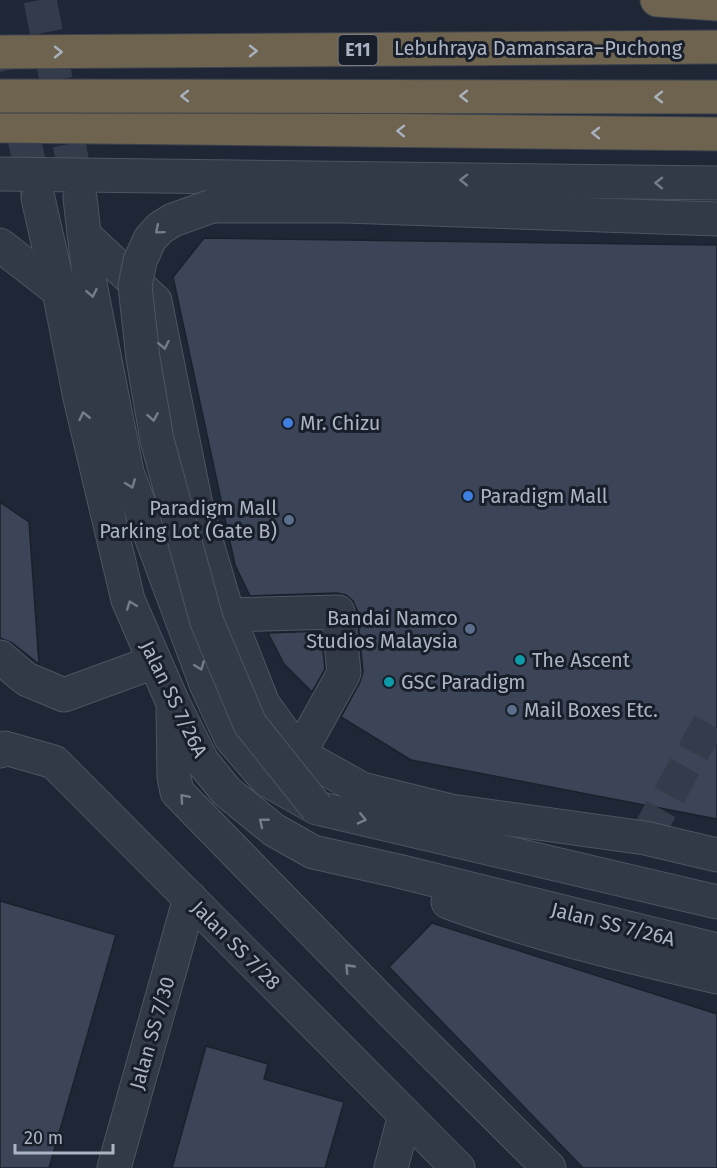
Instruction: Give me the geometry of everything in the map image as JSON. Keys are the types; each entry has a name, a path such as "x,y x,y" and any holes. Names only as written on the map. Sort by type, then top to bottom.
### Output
{"highway":[{"path":"657,0 717,4"},
{"name":"Lebuhraya Damansara–Puchong","path":"0,52 717,47"},
{"path":"0,96 717,97"},
{"path":"0,126 717,134"}],"street":[{"path":"0,174 717,183"},
{"path":"317,808 250,724 207,622 158,440 143,357 135,286 140,261 150,238 173,220 212,206 407,180"},
{"name":"Jalan SS 7/26A","path":"38,198 80,398 128,600 173,704 202,761 226,791 274,830 313,852 717,950"},
{"name":"Jalan SS 7/26A","path":"80,198 90,284 127,472 206,684 231,738 267,780 317,808 717,902"},
{"path":"212,206 346,206 717,219"},
{"path":"48,241 84,235 155,301 197,510 228,615 263,704 299,754 362,789 451,811 645,838 717,855"},
{"path":"0,245 59,291"},
{"path":"228,615 338,612 344,673 299,754"},
{"path":"0,657 26,679 64,695 154,662"},
{"path":"173,704 174,777 177,792 390,1010 549,1168"},
{"name":"Jalan SS 7/28","path":"0,751 5,748 54,762 458,1168"},
{"path":"633,882 645,838"},
{"path":"398,871 442,900 489,917 607,951 717,976"},
{"name":"Jalan SS 7/30","path":"114,1168 190,898"},
{"path":"391,1168 405,1115"}],"building":[{"name":"Paradigm Mall","path":"204,238 717,245 717,819 411,760 341,717 363,672 357,610 353,601 346,595 337,593 250,596 235,565 173,277"},
{"path":"0,502 29,522 39,664 12,643 0,638"},
{"path":"321,631 325,669 312,692 284,664 268,633"},
{"path":"0,901 116,935 49,1168 0,1168"},
{"path":"432,923 717,1014 717,1168 583,1168 389,967"},
{"path":"206,1046 268,1064 264,1079 344,1102 325,1168 172,1168"}],"tunnel":[{"path":"40,0 80,198"},
{"path":"0,38 38,198"},
{"path":"645,838 710,722 717,722"}],"place":[{"name":"Mr. Chizu","path":"288,423"},
{"name":"Paradigm Mall","path":"468,496"},
{"name":"Paradigm Mall Parking Lot (Gate B)","path":"289,520"},
{"name":"Bandai Namco Studios Malaysia","path":"470,629"},
{"name":"The Ascent","path":"520,660"},
{"name":"GSC Paradigm","path":"389,682"},
{"name":"Mail Boxes Etc.","path":"512,710"}]}
